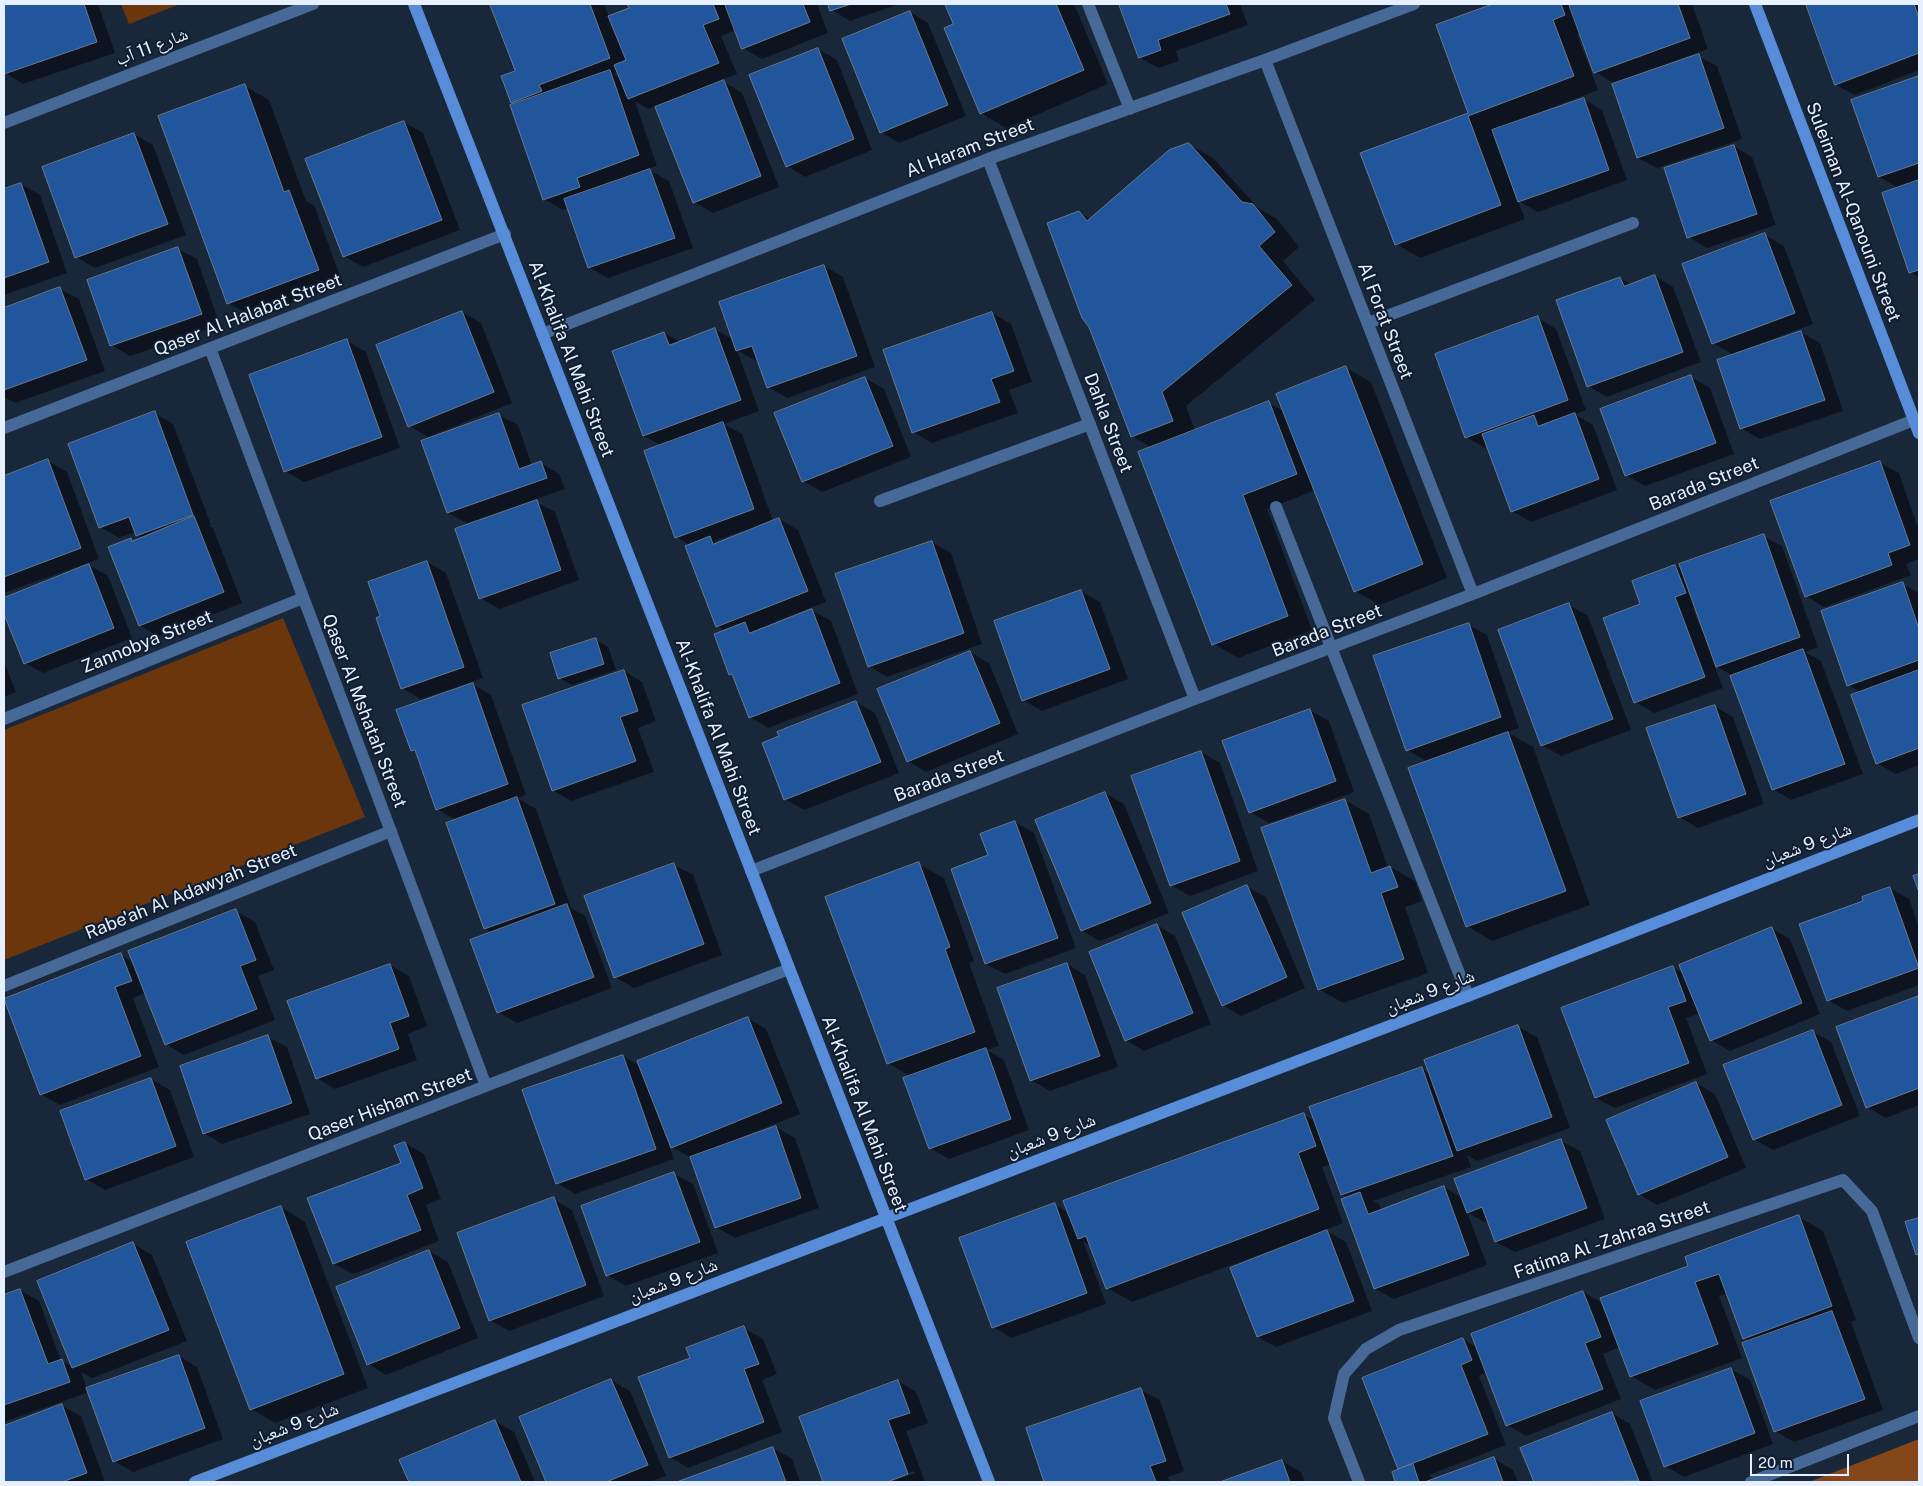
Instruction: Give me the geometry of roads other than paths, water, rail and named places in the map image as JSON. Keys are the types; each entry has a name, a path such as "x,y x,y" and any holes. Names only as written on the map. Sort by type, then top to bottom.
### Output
{"street":[{"name":"شارع 11 آب","path":"4,123 314,4"},
{"name":"Al-Khalifa Al Mahi Street","path":"414,4 989,1482"},
{"path":"1088,4 1130,108"},
{"name":"Al Haram Street","path":"542,334 988,159 1265,60 1414,4"},
{"name":"Suleiman Al-Qanouni Street","path":"1755,4 1919,433"},
{"name":"Al Forat Street","path":"1265,60 1473,594"},
{"name":"Dahla Street","path":"988,159 1195,699"},
{"path":"1368,323 1633,223"},
{"name":"Qaser Al Halabat Street","path":"4,428 504,234"},
{"name":"Qaser Al Mshatah Street","path":"210,348 486,1086"},
{"name":"Barada Street","path":"751,871 1195,699 1473,594 1914,420"},
{"path":"880,501 1090,424"},
{"path":"1276,507 1468,996"},
{"name":"Zannobya Street","path":"4,719 303,598"},
{"name":"شارع 9 شعبان","path":"194,1482 1468,996 1919,820"},
{"name":"Rabe'ah Al Adawyah Street","path":"4,986 390,831"},
{"name":"Qaser Hisham Street","path":"4,1272 789,969"},
{"name":"Fatima Al -Zahraa Street","path":"1359,1482 1334,1418 1344,1374 1366,1349 1399,1330 1843,1180 1872,1211 1919,1338"},
{"path":"1751,1482 1919,1416"}]}
